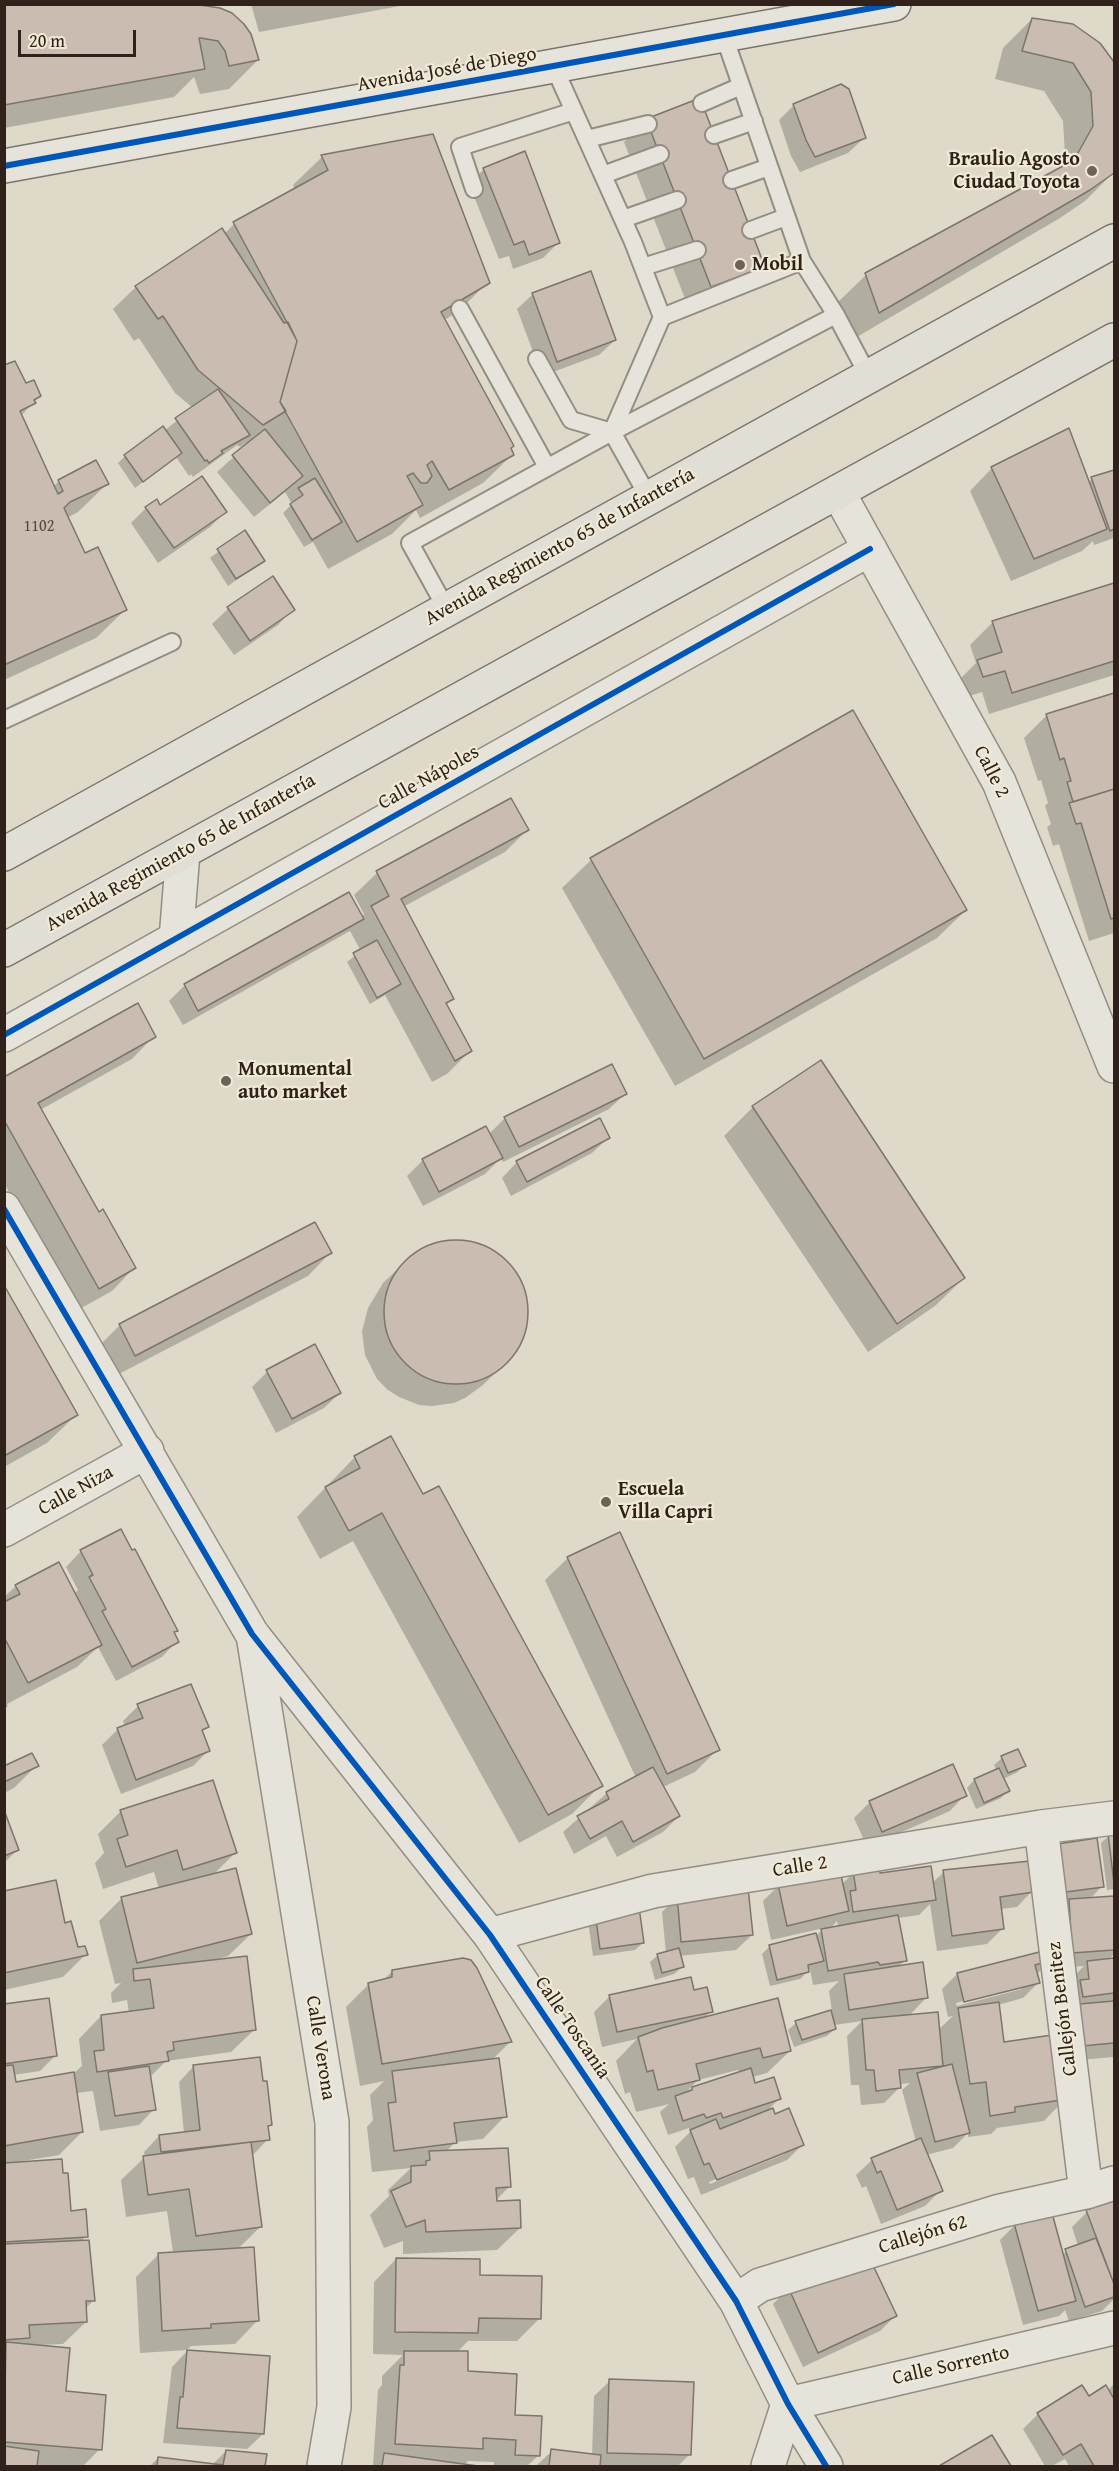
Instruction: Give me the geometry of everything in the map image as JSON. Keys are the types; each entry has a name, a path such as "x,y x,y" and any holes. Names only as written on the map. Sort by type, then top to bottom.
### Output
{"highway":[{"name":"Avenida Regimiento 65 de Infantería","path":"4,854 1113,241"},
{"name":"Avenida Regimiento 65 de Infantería","path":"4,950 1114,340"}],"street":[{"name":"Avenida José de Diego","path":"4,166 724,36 844,9 894,4"},
{"name":"Calle 2","path":"838,492 999,782 1114,1066"},
{"name":"Calle Nápoles","path":"4,1035 870,549"},
{"path":"176,939 183,852"},
{"path":"4,1209 252,1634"},
{"name":"Calle Niza","path":"4,1530 147,1451"},
{"name":"Calle Toscania","path":"252,1634 490,1935 736,2301 788,2404 826,2466"},
{"name":"Calle Verona","path":"252,1634 332,2122 334,2407 324,2466"},
{"name":"Calle 2","path":"490,1935 653,1892 1041,1827 1114,1818"},
{"name":"Callejón Benitez","path":"1041,1827 1100,2187"},
{"name":"Callejón 62","path":"736,2301 760,2285 1000,2211 1100,2187"},
{"name":"Calle Sorrento","path":"788,2404 1114,2328"},
{"path":"768,2466 788,2404"}],"lane":[{"path":"724,36 802,261 836,315 869,377"},
{"path":"554,67 623,219 662,317 612,432"},
{"path":"702,103 741,86"},
{"path":"474,189 460,147 574,111"},
{"path":"714,135 754,121"},
{"path":"587,139 648,124"},
{"path":"603,175 660,154"},
{"path":"732,180 769,167"},
{"path":"623,219 677,200"},
{"path":"751,230 786,218"},
{"path":"643,267 697,249"},
{"path":"662,317 802,261"},
{"path":"460,309 547,467"},
{"path":"447,610 410,543 612,432 836,315"},
{"path":"537,359 571,420 612,432 649,498"},
{"path":"4,720 172,642"}],"building":[{"path":"4,4 193,4 220,8 232,13 244,24 251,34 259,60 229,66 225,51 218,41 199,38 205,69 4,105"},
{"path":"1032,18 1073,24 1100,43 1114,62 1114,173 1090,190 879,313 865,273 1074,160 1093,126 1091,92 1073,63 1022,51"},
{"path":"841,84 849,89 866,138 815,157 793,104"},
{"path":"700,98 765,267 711,287 646,119"},
{"path":"433,134 490,283 441,312 514,446 511,448 514,455 449,490 432,461 427,465 432,476 427,483 421,483 413,473 407,476 423,505 357,542 280,402 297,341 233,222 328,170 321,155"},
{"path":"525,151 560,243 529,255 524,241 514,245 483,168"},
{"path":"222,228 284,323 288,322 297,341 280,402 286,411 263,425 198,370 163,316 158,319 135,286"},
{"path":"591,271 616,340 557,362 532,293"},
{"path":"15,361 26,383 34,380 41,396 34,400 36,403 20,411 58,494 63,491 58,480 96,460 109,484 70,502 64,508 85,553 98,547 127,610 4,665 4,365"},
{"path":"218,389 250,435 221,451 223,453 209,463 205,461 175,418"},
{"path":"163,426 182,453 143,482 124,455"},
{"path":"1069,428 1107,529 1034,559 991,467"},
{"path":"265,429 303,476 270,503 232,455"},
{"path":"1114,470 1114,529 1110,531 1091,477"},
{"path":"202,476 227,512 174,548 145,507 157,499 160,505"},
{"path":"315,478 342,522 312,540 290,504 303,495 298,488"},
{"path":"245,530 265,561 236,579 217,549"},
{"path":"273,576 295,610 250,641 227,607"},
{"path":"1114,583 1114,661 1012,693 1005,671 983,677 977,660 1002,652 992,621"},
{"path":"1114,693 1114,789 1073,802 1067,782 1071,781 1064,758 1060,760 1046,714"},
{"path":"853,710 967,910 704,1059 590,858"},
{"path":"1114,789 1114,918 1111,919 1081,823 1076,824 1069,803"},
{"path":"511,798 529,830 401,899 454,999 446,1003 472,1051 455,1061 371,906 389,896 376,871"},
{"path":"349,892 364,919 198,1011 184,984"},
{"path":"377,940 401,984 377,998 353,953"},
{"path":"138,1003 156,1037 38,1103 99,1212 103,1209 136,1268 99,1289 4,1120 4,1077"},
{"path":"821,1060 965,1278 897,1324 752,1106"},
{"path":"612,1064 627,1094 519,1147 504,1117"},
{"path":"600,1118 610,1138 527,1182 516,1161"},
{"path":"486,1126 503,1158 439,1192 422,1159"},
{"path":"315,1222 332,1253 135,1356 119,1324"},
{"path":"456,1240 483,1246 496,1252 507,1261 516,1272 522,1285 528,1312 522,1339 516,1352 507,1363 496,1372 483,1378 456,1384 429,1378 416,1372 405,1363 396,1352 390,1339 384,1312 390,1285 396,1272 405,1261 416,1252 429,1246"},
{"path":"4,1285 78,1415 4,1456"},
{"path":"315,1344 341,1393 292,1419 266,1370"},
{"path":"391,1436 423,1494 439,1486 603,1786 548,1815 382,1513 349,1531 325,1487 360,1468 354,1456"},
{"path":"121,1529 132,1550 135,1549 178,1631 174,1632 179,1642 132,1667 102,1611 106,1609 89,1577 93,1575 80,1550"},
{"path":"620,1532 720,1750 667,1774 567,1557"},
{"path":"59,1562 102,1645 28,1683 4,1637 4,1602 20,1594 15,1585"},
{"path":"191,1684 209,1727 202,1730 210,1751 136,1780 117,1728 143,1718 137,1704"},
{"path":"1018,1749 1026,1766 1008,1773 1001,1756"},
{"path":"32,1753 39,1766 4,1782 4,1766"},
{"path":"953,1764 967,1796 882,1832 869,1801"},
{"path":"653,1767 680,1816 633,1842 622,1821 590,1839 577,1816 609,1799 606,1792"},
{"path":"999,1768 1010,1791 984,1803 974,1779"},
{"path":"213,1780 237,1853 183,1870 177,1850 126,1867 117,1839 128,1835 120,1810"},
{"path":"4,1810 19,1850 4,1856"},
{"path":"1114,1833 1114,1883 1108,1834"},
{"path":"1097,1838 1104,1887 1058,1893 1051,1845"},
{"path":"1030,1861 1034,1892 1000,1897 1004,1929 952,1936 943,1870"},
{"path":"931,1866 936,1900 853,1912 850,1891 856,1890 853,1871 879,1867 880,1873"},
{"path":"236,1868 252,1934 137,1963 121,1897"},
{"path":"840,1871 849,1911 787,1926 778,1884"},
{"path":"56,1880 65,1923 71,1921 78,1947 85,1946 88,1955 4,1973 4,1891"},
{"path":"748,1888 753,1935 681,1942 677,1895"},
{"path":"1114,1896 1114,1950 1072,1953 1069,1899"},
{"path":"639,1907 644,1943 600,1949 595,1912"},
{"path":"898,1915 907,1961 880,1965 878,1962 828,1971 821,1929"},
{"path":"816,1933 824,1961 808,1965 809,1972 777,1980 769,1945"},
{"path":"679,1948 684,1967 662,1973 657,1954"},
{"path":"1051,1949 1054,1960 1035,1965 1040,1983 964,2002 957,1973"},
{"path":"247,1956 256,2030 173,2042 174,2050 167,2052 169,2061 97,2072 94,2051 104,2050 101,2015 154,2008 150,1979 134,1981 133,1969"},
{"path":"463,1958 471,1960 477,1968 512,2042 382,2064 368,1983 392,1977 392,1970"},
{"path":"1114,1958 1114,1993 1083,1997 1080,1980 1089,1979 1087,1961"},
{"path":"923,1962 928,1998 849,2010 844,1974"},
{"path":"691,1977 694,1990 707,1987 713,2012 617,2032 609,1995"},
{"path":"49,1998 57,2056 4,2064 4,2004"},
{"path":"778,1998 791,2051 763,2058 760,2048 696,2064 700,2080 658,2090 653,2070 647,2072 638,2037 662,2028"},
{"path":"1114,2001 1114,2043 1082,2046 1079,2004"},
{"path":"999,2002 1004,2042 1059,2034 1068,2099 1015,2107 1015,2112 990,2116 986,2082 970,2084 958,2008"},
{"path":"831,2010 836,2029 802,2040 795,2021"},
{"path":"938,2012 943,2066 899,2070 901,2088 876,2091 874,2070 866,2070 862,2019"},
{"path":"260,2057 263,2081 267,2081 272,2125 268,2126 270,2140 161,2152 159,2135 200,2130 193,2065"},
{"path":"499,2058 507,2117 454,2123 457,2143 394,2151 388,2103 396,2102 392,2071"},
{"path":"952,2064 970,2133 935,2142 917,2073"},
{"path":"13,2065 16,2082 74,2072 83,2132 4,2146 4,2066"},
{"path":"149,2066 156,2110 115,2116 108,2072"},
{"path":"751,2068 755,2083 774,2077 781,2099 723,2118 721,2113 706,2118 704,2114 683,2121 675,2096 692,2090 692,2087"},
{"path":"773,2108 775,2114 789,2108 804,2145 717,2180 709,2163 704,2165 690,2130 716,2119 720,2129"},
{"path":"921,2138 943,2191 897,2210 881,2171 877,2173 871,2158"},
{"path":"251,2142 262,2227 196,2236 189,2189 148,2195 143,2156"},
{"path":"508,2148 511,2187 496,2188 497,2201 520,2200 521,2228 426,2232 425,2220 406,2227 391,2191 411,2182 411,2166 426,2165 426,2161 430,2160 429,2151"},
{"path":"62,2159 63,2173 68,2173 71,2211 86,2209 88,2237 4,2242 4,2163"},
{"path":"1114,2201 1114,2284 1086,2210"},
{"path":"1052,2213 1076,2301 1038,2311 1014,2223"},
{"path":"1096,2238 1114,2284 1114,2297 1085,2307 1065,2249"},
{"path":"89,2240 95,2301 86,2301 87,2322 29,2325 30,2338 4,2340 4,2244"},
{"path":"254,2247 259,2321 211,2324 211,2328 162,2331 158,2253"},
{"path":"396,2258 480,2259 480,2275 542,2276 541,2319 479,2318 478,2333 395,2332"},
{"path":"871,2261 897,2316 818,2353 788,2287"},
{"path":"6,2342 70,2348 66,2391 106,2395 102,2450 4,2442"},
{"path":"187,2350 270,2356 264,2434 177,2428 180,2397 183,2397"},
{"path":"404,2351 468,2351 468,2371 517,2374 515,2415 542,2416 540,2456 515,2455 516,2440 483,2438 483,2449 395,2444 400,2365 404,2365"},
{"path":"609,2379 694,2382 691,2455 607,2453"},
{"path":"1082,2385 1089,2396 1106,2385 1114,2399 1114,2466 1094,2466 1081,2444 1063,2455 1037,2413"},
{"path":"992,2435 1011,2466 939,2466"},
{"path":"4,2446 39,2451 37,2466 4,2466"},
{"path":"551,2449 601,2455 600,2466 549,2466"},
{"path":"226,2450 267,2454 265,2466 157,2466 158,2457 223,2465"},
{"path":"384,2453 478,2466 382,2466"}],"cycle path":[{"path":"4,166 894,4"},
{"path":"4,1035 870,549"},
{"path":"4,1209 252,1634 490,1935 736,2301 788,2404 826,2466"}],"place":[{"name":"Braulio Agosto Ciudad Toyota","path":"1092,171"},
{"name":"Mobil","path":"740,265"},
{"name":"Monumental auto market","path":"226,1081"},
{"name":"Escuela Villa Capri","path":"606,1502"}]}
